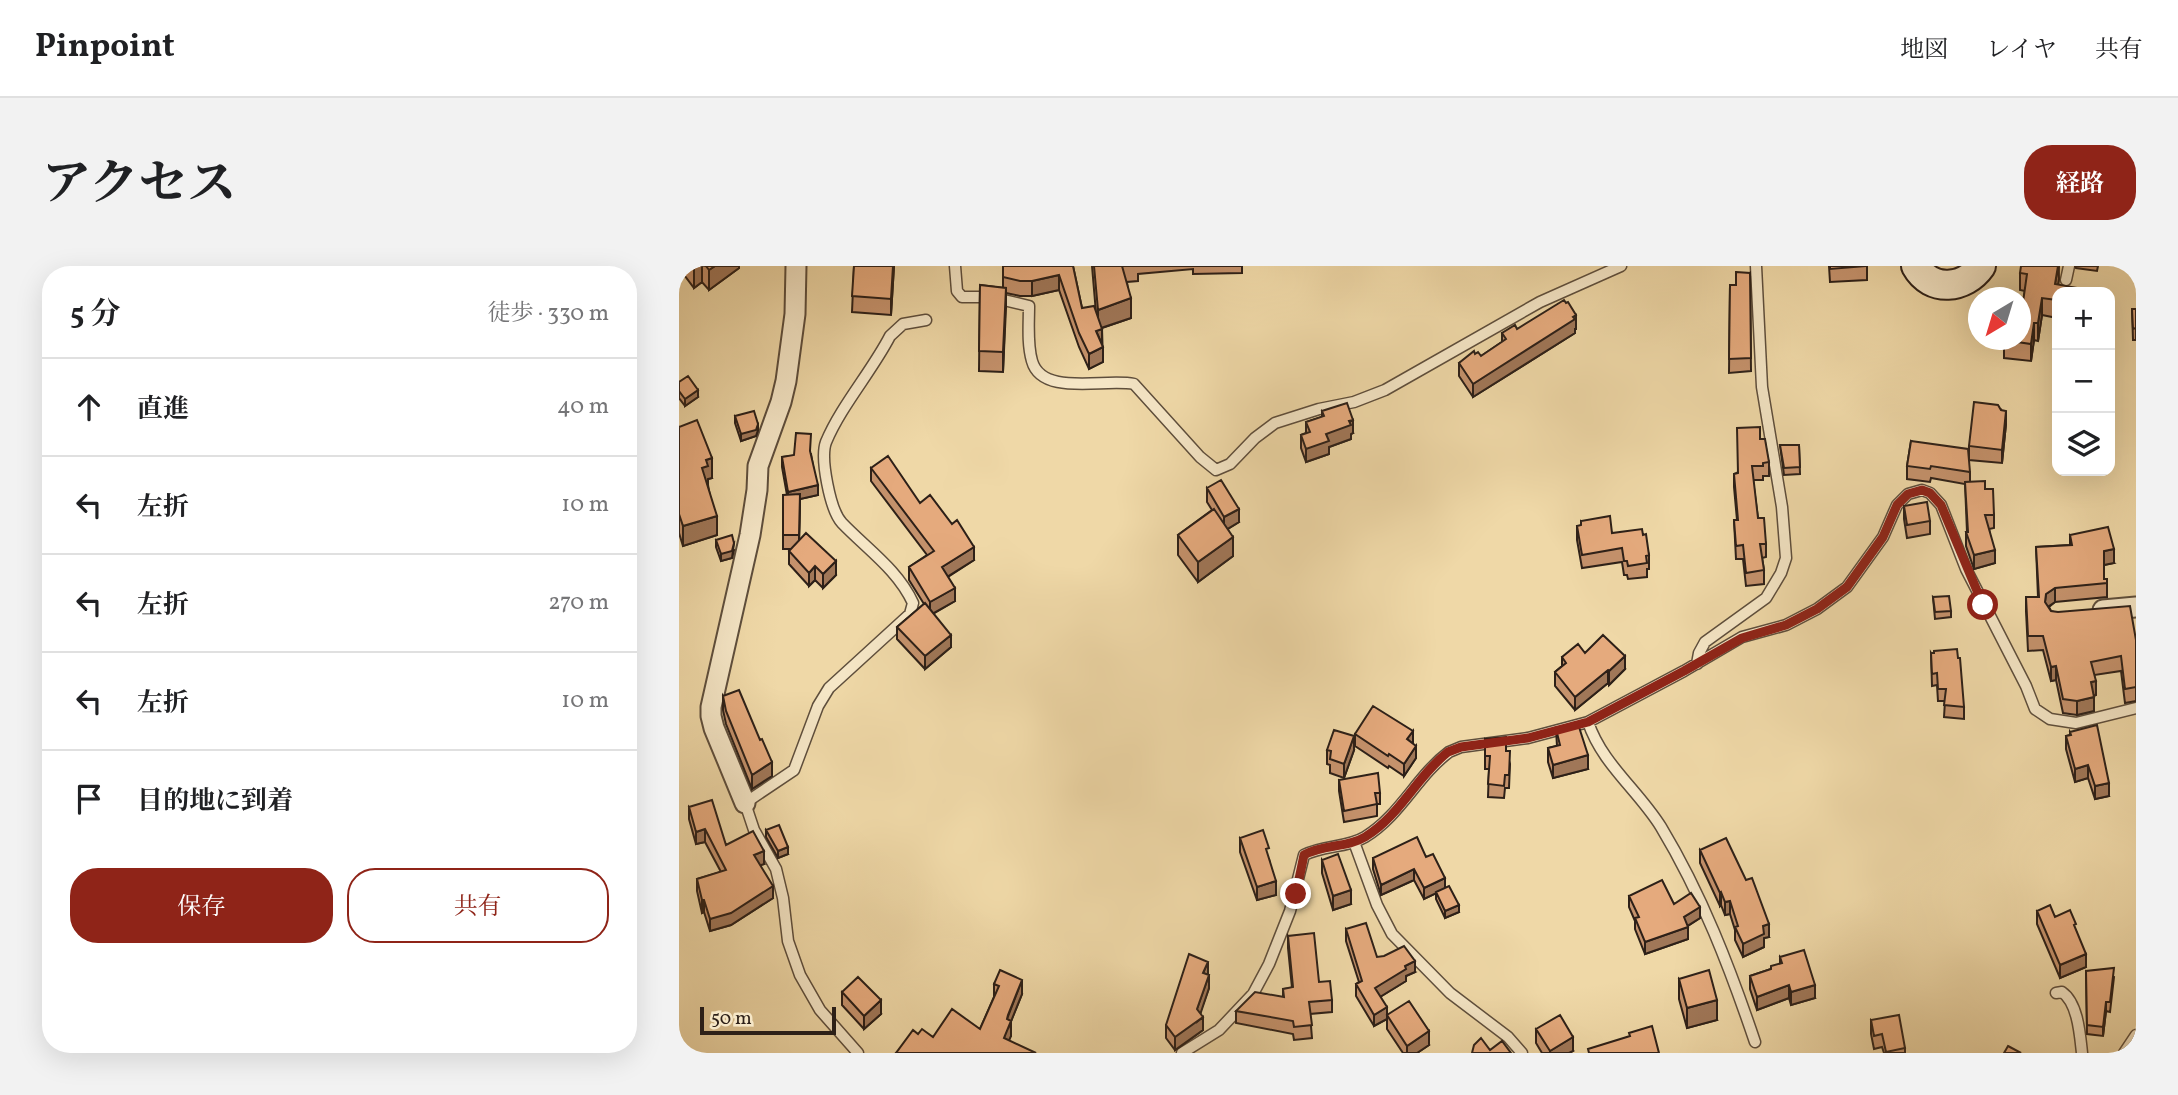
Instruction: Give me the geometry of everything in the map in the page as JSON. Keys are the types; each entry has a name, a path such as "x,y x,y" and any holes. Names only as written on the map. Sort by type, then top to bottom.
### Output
{"street":[{"path":"745,803 711,716 714,690 750,535 758,466 786,381 795,314 796,266"},
{"path":"1916,266 1924,277 1935,283 1949,285 1971,279 1981,266"},
{"path":"2083,611 2136,607"}],"lane":[{"path":"955,266 957,291 962,296 991,297 1029,306 1032,363 1042,376 1050,382 1058,383 1108,381 1133,384 1200,457 1216,470 1230,464 1255,438 1275,423 1319,409 1354,402 1385,390 1540,302 1622,266"},
{"path":"1697,664 1705,642 1766,598 1781,573 1786,558 1782,507 1762,387 1756,266"},
{"path":"2066,281 2069,266"},
{"path":"858,1053 820,1010 800,975 788,941 783,898 776,869 754,830 745,803 795,770 818,706 829,688 910,614 913,603 900,580 840,521 832,508 828,493 825,444 890,336 903,324 926,320"},
{"path":"1182,1053 1219,1030 1253,994 1269,964 1290,911 1304,855 1365,837 1388,818 1448,752 1461,747 1550,734 1588,722 1742,638 1786,625 1826,603 1847,587 1883,537 1897,505 1908,494 1922,490 1930,493 1941,505 1966,569 2035,709 2050,719 2076,723 2136,708"},
{"path":"1588,722 1599,749 1651,810 1668,839 1713,928 1755,1042"},
{"path":"1354,842 1377,905 1392,934 1450,993 1508,1037 1522,1053"},
{"path":"2056,993 2063,992 2068,996 2075,1012 2082,1053"},
{"path":"2124,1053 2136,1035"}],"building":[{"path":"854,266 893,266 891,299 852,296"},
{"path":"1003,266 1073,266 1082,308 1094,306 1102,329 1096,331 1103,347 1089,354 1059,275 1020,281 1003,277"},
{"path":"1094,266 1122,266 1131,298 1098,310"},
{"path":"1830,266 1866,266 1830,269"},
{"path":"2021,266 2058,266 2055,284 2072,287 2052,287 2052,299 2042,298 2031,344 2031,287 2025,287 2027,274 2020,273"},
{"path":"1736,272 1750,273 1751,358 1729,359 1730,285 1736,285"},
{"path":"980,285 1006,288 1003,352 979,351"},
{"path":"1564,300 1576,315 1573,317 1575,319 1473,384 1459,363 1474,351 1481,356 1506,339 1502,333 1515,325 1517,329"},
{"path":"2132,309 2136,309 2136,328 2133,329"},
{"path":"688,376 698,390 685,399 679,391 679,382"},
{"path":"1974,402 1998,405 2001,410 2006,411 2002,450 1969,446"},
{"path":"1347,403 1353,420 1349,421 1351,425 1326,434 1329,441 1306,449 1301,435 1310,432 1306,422 1324,416 1322,411"},
{"path":"754,411 758,424 756,430 741,434 735,416"},
{"path":"697,420 712,458 706,460 708,466 702,468 717,516 683,526 679,514 679,427"},
{"path":"1760,427 1760,439 1765,439 1769,462 1763,463 1763,466 1752,466 1758,518 1764,518 1766,544 1760,544 1764,570 1746,573 1743,545 1736,546 1734,520 1738,520 1734,474 1738,473 1737,428"},
{"path":"796,433 811,434 810,451 818,485 788,492 782,457 794,455"},
{"path":"1911,441 1968,449 1970,472 1931,466 1930,469 1907,466"},
{"path":"1780,445 1799,445 1800,467 1784,468"},
{"path":"888,456 920,503 930,495 952,524 957,520 974,547 942,567 955,588 930,602 909,567 934,551 871,468"},
{"path":"1221,480 1239,509 1224,517 1207,488"},
{"path":"1985,481 1985,489 1993,489 1994,515 1985,515 1995,550 1974,555 1966,532 1965,482"},
{"path":"800,494 799,535 783,535 783,495"},
{"path":"1927,502 1930,521 1907,525 1904,506"},
{"path":"1214,509 1233,537 1198,562 1178,535"},
{"path":"1610,516 1612,533 1642,529 1643,535 1646,534 1649,555 1646,556 1647,563 1628,566 1627,561 1624,561 1622,548 1582,555 1577,526 1581,525 1581,521"},
{"path":"2108,527 2114,549 2104,551 2104,579 2107,579 2107,583 2055,588 2046,594 2045,602 2051,611 2058,612 2130,606 2136,640 2136,687 2125,689 2121,656 2091,662 2096,681 2091,682 2094,697 2077,701 2063,699 2056,666 2051,667 2043,636 2028,636 2026,597 2039,597 2036,547 2072,545 2070,535"},
{"path":"806,533 836,561 823,574 815,566 809,573 789,551"},
{"path":"732,535 732,551 721,554 716,540"},
{"path":"1949,596 1951,611 1935,612 1933,597"},
{"path":"925,603 951,635 925,656 897,627"},
{"path":"1603,635 1625,656 1575,697 1555,672 1566,663 1562,657 1578,644 1585,653"},
{"path":"1957,649 1964,707 1944,705 1946,689 1938,689 1937,673 1932,674 1931,653"},
{"path":"739,690 772,762 752,775 726,711 723,696"},
{"path":"1373,706 1413,731 1407,739 1416,746 1404,764 1355,734"},
{"path":"1575,724 1576,728 1579,727 1588,755 1553,765 1548,748 1560,745 1556,729"},
{"path":"2097,725 2109,783 2095,786 2088,765 2075,769 2066,736 2071,735 2070,732"},
{"path":"1334,730 1354,736 1344,764 1330,759 1331,751 1327,750"},
{"path":"1506,737 1506,751 1510,751 1509,775 1505,775 1504,786 1488,784 1490,756 1485,756 1485,739"},
{"path":"1378,773 1380,793 1375,793 1377,804 1344,811 1339,780"},
{"path":"712,800 726,845 753,831 764,851 754,855 773,886 731,913 710,919 697,879 726,870 705,829 696,832 689,807"},
{"path":"779,825 788,847 778,851 766,830"},
{"path":"1263,830 1276,881 1257,887 1240,838"},
{"path":"1417,837 1426,857 1433,854 1445,878 1424,888 1414,869 1381,885 1373,858"},
{"path":"1726,838 1746,880 1752,878 1769,924 1763,926 1764,934 1743,944 1735,927 1738,926 1730,901 1725,902 1700,850"},
{"path":"1338,854 1351,890 1333,896 1322,860"},
{"path":"1662,880 1674,904 1691,893 1700,907 1684,917 1688,927 1645,942 1635,918 1639,917 1629,896"},
{"path":"1449,886 1459,905 1445,911 1436,892"},
{"path":"2050,905 2055,917 2070,910 2086,954 2060,965 2037,911"},
{"path":"1366,923 1377,957 1404,946 1415,961 1375,988 1387,1007 1374,1015 1356,984 1362,981 1346,929"},
{"path":"1314,933 1319,982 1330,981 1332,1000 1309,1002 1312,1025 1294,1027 1293,1021 1236,1011 1255,992 1284,997 1283,989 1293,987 1288,936"},
{"path":"1804,950 1815,985 1791,992 1789,985 1757,997 1750,976 1782,963 1780,957"},
{"path":"1189,954 1208,962 1203,973 1209,975 1197,1009 1203,1017 1175,1037 1166,1025"},
{"path":"2114,968 2110,1002 2106,1002 2103,1027 2087,1025 2086,971"},
{"path":"1000,970 1022,980 1008,1015 1007,1019 1011,1021 1004,1038 1036,1053 896,1053 913,1030 918,1034 922,1029 933,1037 952,1009 980,1029 999,986 994,984"},
{"path":"1709,970 1717,1000 1687,1008 1679,979"},
{"path":"858,977 881,1000 864,1016 842,992"},
{"path":"1409,1001 1429,1031 1407,1046 1387,1015"},
{"path":"1560,1015 1573,1037 1550,1051 1536,1029"},
{"path":"1899,1015 1905,1048 1886,1052 1882,1034 1874,1036 1871,1020"},
{"path":"1652,1026 1659,1053 1589,1053 1588,1049"},
{"path":"1481,1038 1490,1050 1502,1041 1511,1053 1472,1053 1474,1045"},
{"path":"2008,1046 2021,1053 2004,1053"}],"route":[{"path":"1296,894 1304,855 1365,837 1388,818 1448,752 1461,747 1550,734 1588,722 1742,638 1786,625 1817,609 1847,587 1883,537 1897,505 1908,494 1922,490 1930,493 1941,505 1983,605"}]}
